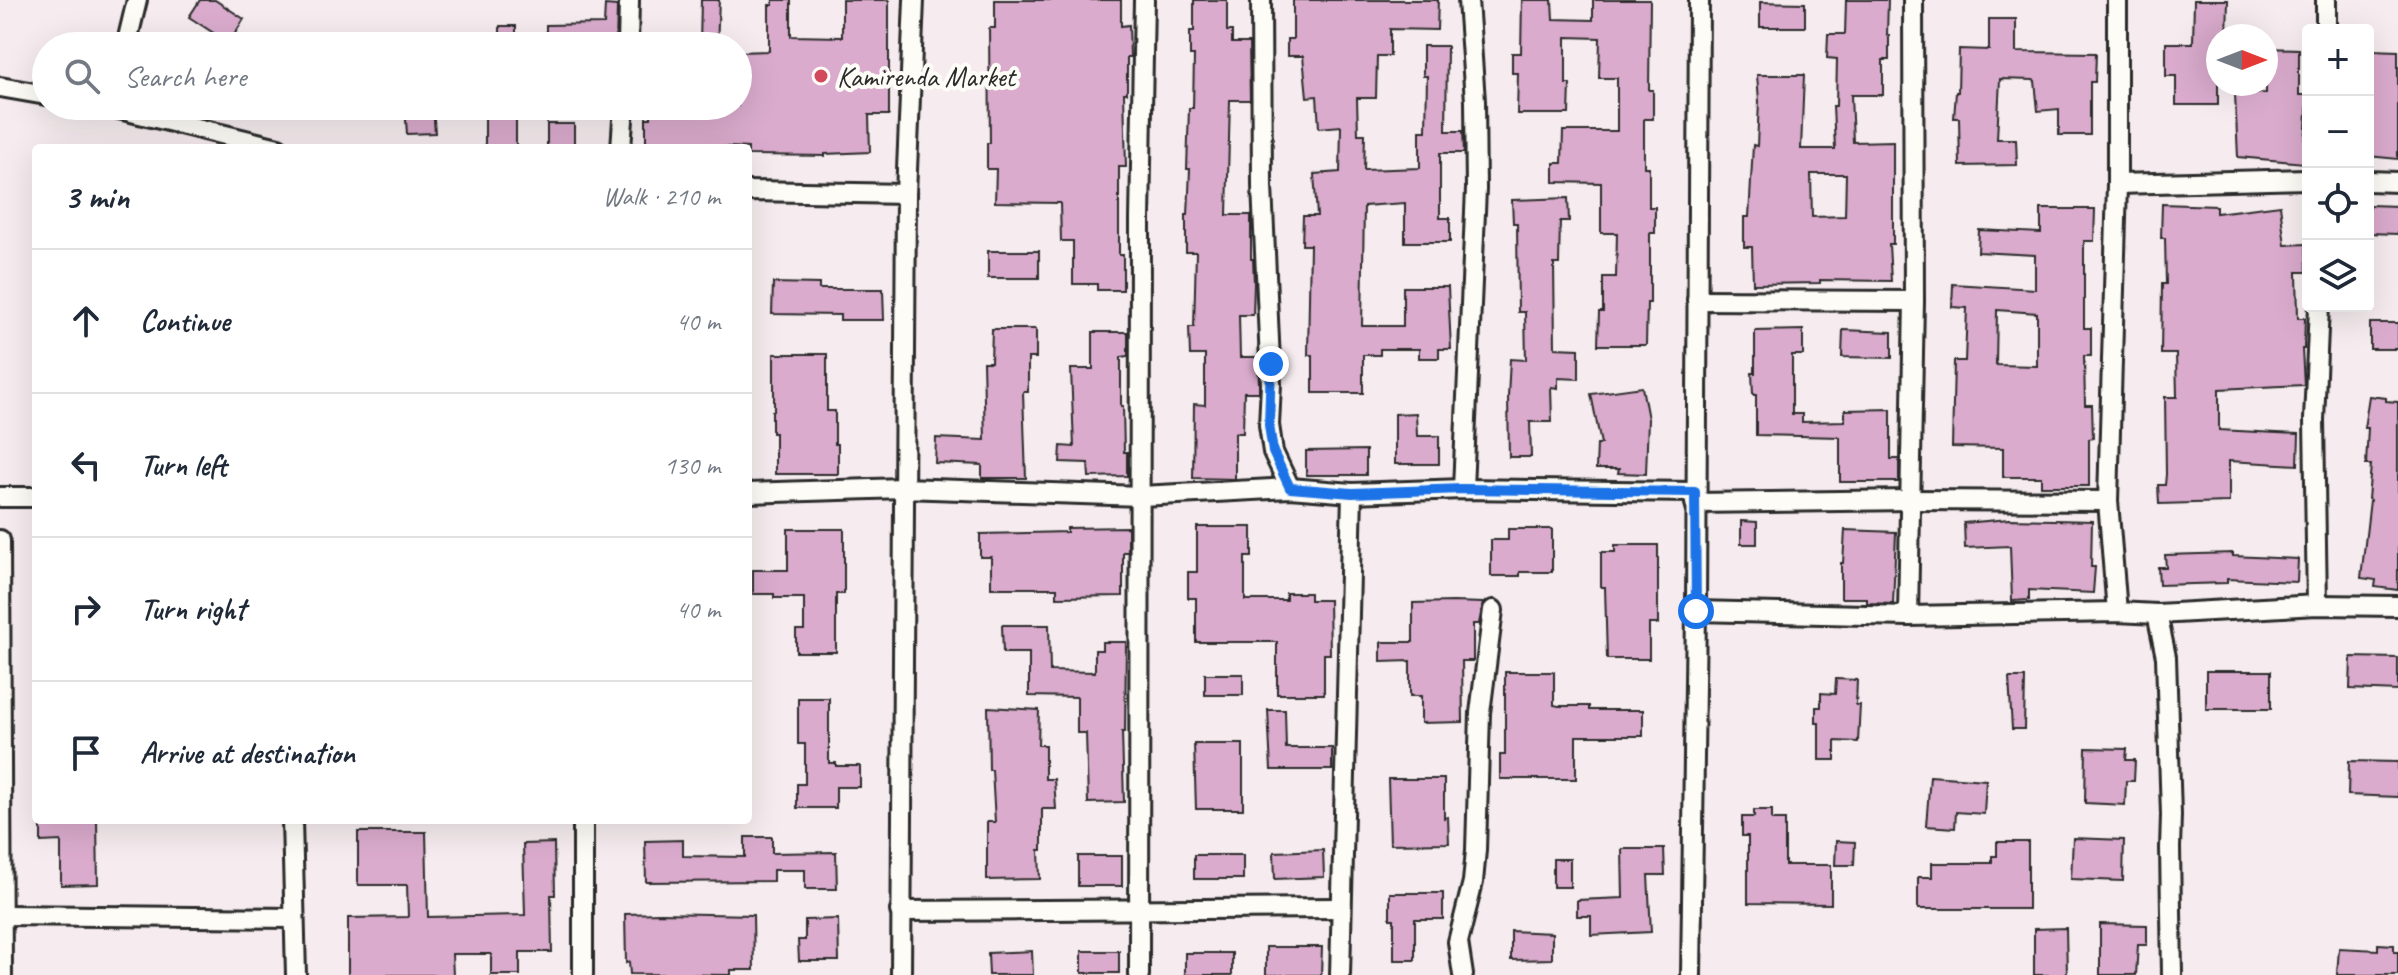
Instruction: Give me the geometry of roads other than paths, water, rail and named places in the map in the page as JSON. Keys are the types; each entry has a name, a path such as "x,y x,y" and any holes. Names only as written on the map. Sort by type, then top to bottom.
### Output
{"street":[{"path":"129,32 137,0"},
{"path":"628,32 629,0"},
{"path":"901,975 906,194 914,0"},
{"path":"1139,975 1140,219 1144,0"},
{"path":"1261,0 1262,186 1271,384 1269,425 1273,452 1290,488"},
{"path":"1463,489 1476,189 1475,101 1468,0"},
{"path":"1691,975 1699,0"},
{"path":"1908,616 1914,301 1913,0"},
{"path":"2117,0 2117,184 2108,501 2117,612"},
{"path":"2326,0 2326,24"},
{"path":"0,87 32,93"},
{"path":"165,120 262,144"},
{"path":"621,144 623,120"},
{"path":"2117,184 2302,179"},
{"path":"2374,181 2398,182"},
{"path":"752,191 906,194"},
{"path":"1697,300 1914,301"},
{"path":"2317,605 2314,420 2319,312"},
{"path":"752,493 903,488 1141,496 1290,488 1352,493 1463,489 1695,498 2108,501"},
{"path":"1340,975 1352,493"},
{"path":"0,497 32,497"},
{"path":"0,540 2,975"},
{"path":"1696,611 1908,616 2157,614 2317,605 2398,606"},
{"path":"1463,975 1458,942 1473,882 1480,713 1493,610"},
{"path":"2157,614 2166,657 2172,975"},
{"path":"292,824 296,975"},
{"path":"583,824 583,975"},
{"path":"900,911 1340,908"},
{"path":"3,915 293,918"}],"place":[{"name":"Kamirenda Market","path":"821,76"}]}
